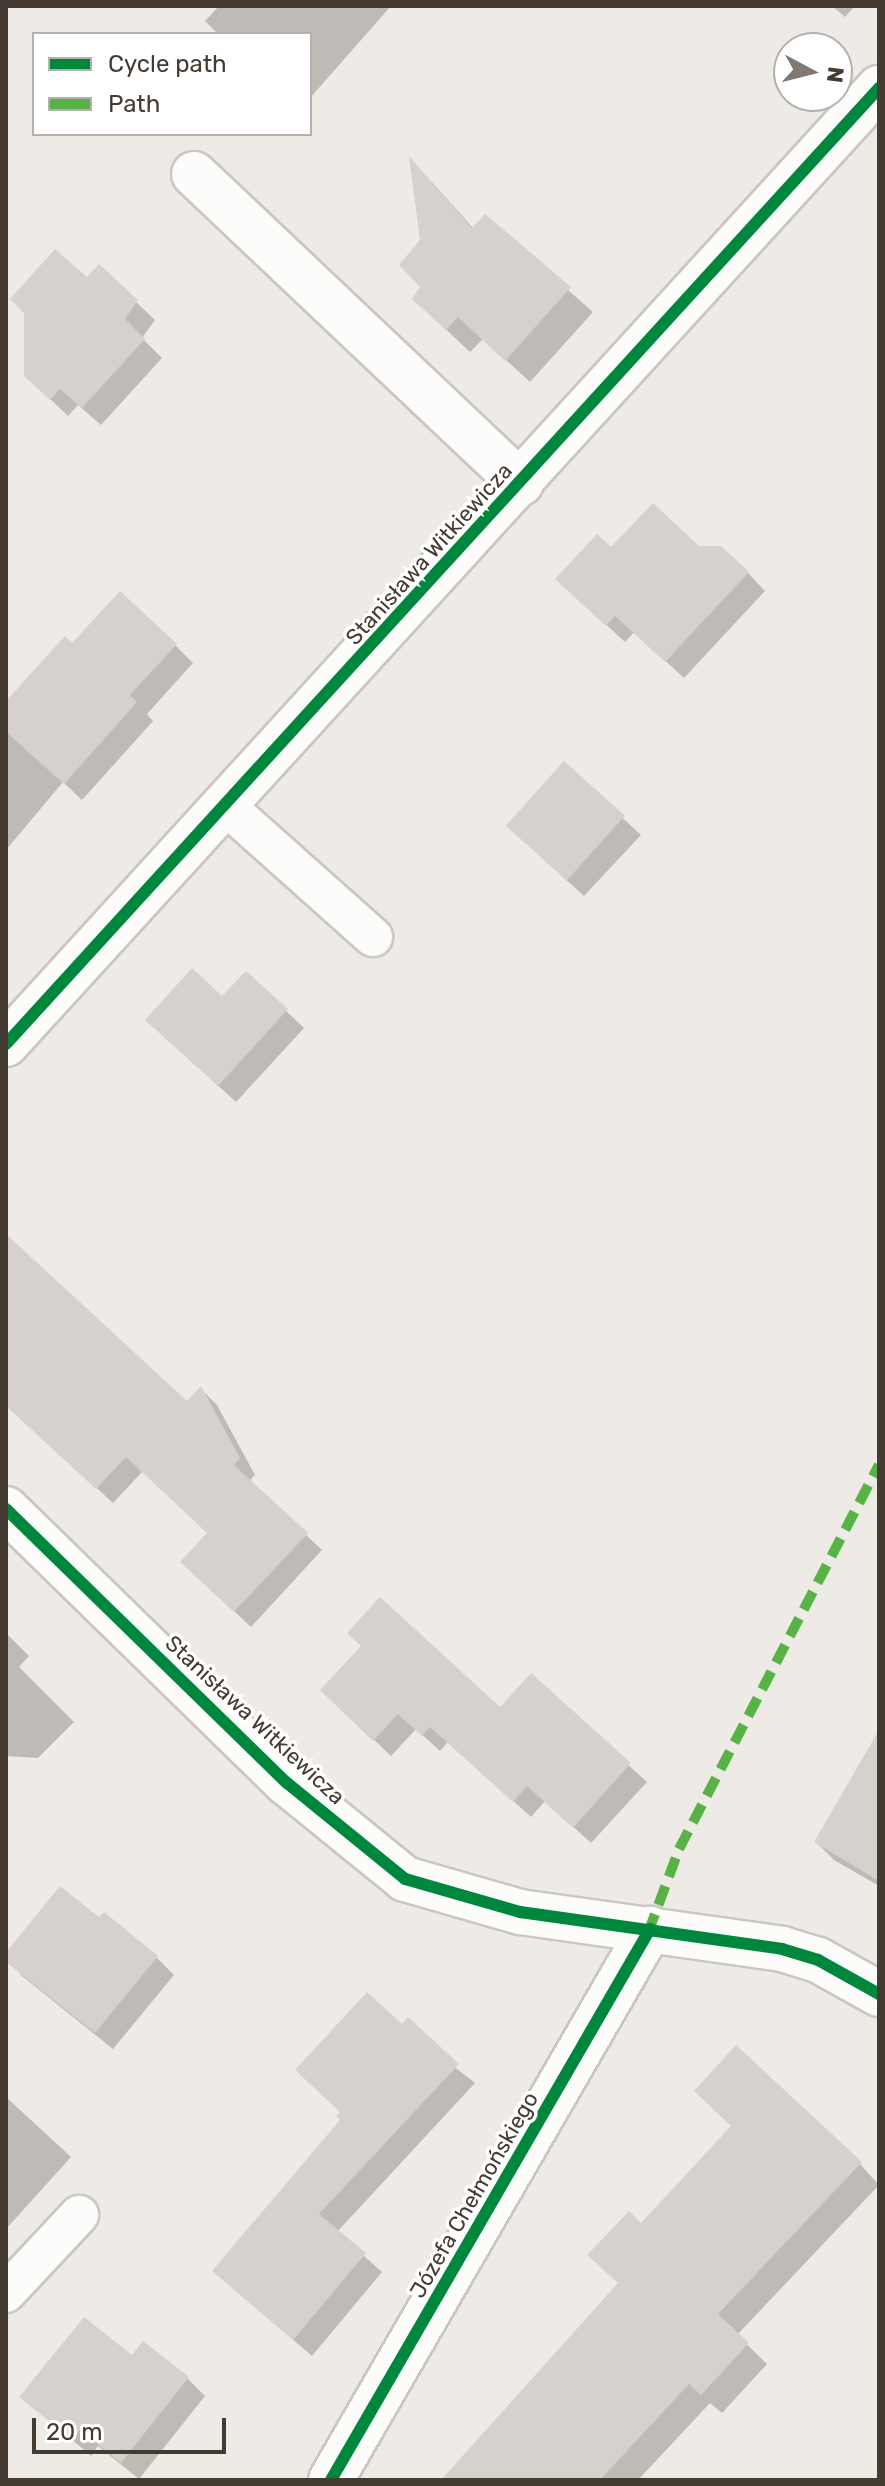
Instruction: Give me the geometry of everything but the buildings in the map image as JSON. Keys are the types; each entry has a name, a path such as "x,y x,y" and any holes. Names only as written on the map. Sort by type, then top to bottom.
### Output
{"street":[{"name":"Stanisława Witkiewicza","path":"6,1044 879,88"},
{"name":"Stanisława Witkiewicza","path":"194,174 521,483"},
{"name":"Stanisława Witkiewicza","path":"6,1509 287,1783 405,1879 520,1912 782,1949 818,1960 879,1994"},
{"name":"Józefa Chełmońskiego","path":"334,2474 650,1929"}],"lane":[{"path":"226,806 373,937"},
{"path":"6,2293 79,2215"}],"marked path":[{"path":"648,1933 679,1849 879,1465"}],"cycle path":[{"path":"6,1044 879,88"},
{"path":"6,1509 287,1783 405,1879 520,1912 782,1949 818,1960 879,1994"},
{"path":"331,2480 650,1929"}]}
